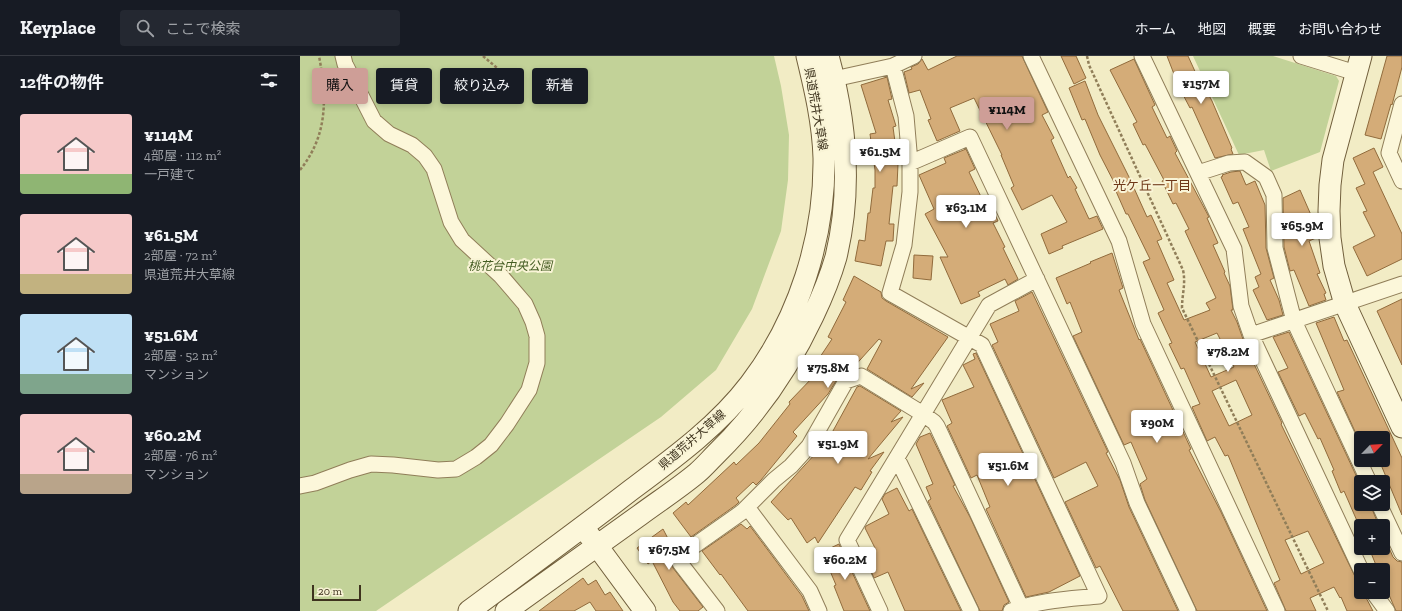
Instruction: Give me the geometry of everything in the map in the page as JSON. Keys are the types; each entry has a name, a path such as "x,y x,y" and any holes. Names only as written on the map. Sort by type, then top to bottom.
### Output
{"main road":[{"name":"県道荒井大草線","path":"469,611 684,450 719,420 750,384 771,354 786,325 801,290 812,256 820,221 824,185 824,156 814,86 806,56"},
{"name":"県道荒井大草線","path":"506,611 697,473 733,437 766,397 789,365 822,296 836,258 842,221 845,184 845,155 842,124 834,79 828,56"},
{"path":"1358,64 1333,160 1330,185 1330,238 1334,266 1345,304 1402,426"},
{"path":"583,527 645,611"}],"street":[{"path":"300,486 315,483 371,464 438,470 456,469 476,457 491,445 507,424 529,390 537,363 537,336 525,304 501,276 462,240 451,222 434,169 425,156 412,145 389,134 374,121 354,83 343,56"},
{"path":"834,79 893,66 914,56"},
{"path":"1031,56 1119,241 1143,324 1277,611"},
{"path":"1142,56 1234,249 1241,306 1251,335 1358,563"},
{"path":"1301,56 1358,64"},
{"path":"717,611 680,563 691,548 742,512 791,466 809,446 846,381 861,376 923,414 937,426 1016,609 1050,600 1098,596 982,345 890,293 904,245 910,192 910,163 906,116 893,66"},
{"path":"1402,104 1399,126 1389,153 1402,181"},
{"path":"910,163 970,137 1124,462 1137,503 1188,611"},
{"path":"1198,173 1229,163 1245,162 1266,177 1274,195 1275,248 1294,321 1366,475"},
{"path":"880,611 847,540 988,304 1037,279"},
{"path":"1251,335 1402,284"},
{"path":"897,458 971,611"},
{"path":"747,507 810,591 820,611"},
{"path":"1382,511 1402,553"},
{"path":"1378,599 1387,611"}],"path":[{"path":"300,170 310,157 324,118 324,90 319,56"},
{"path":"483,56 497,68"},
{"path":"1088,56 1089,65 1180,263 1185,279 1182,308 1328,611"}],"green space":[{"name":"桃花台中央公園","path":"300,56 774,56 781,86 789,135 788,180 781,231 752,309 716,370 661,417 376,611 300,611"},
{"path":"1193,56 1273,56 1336,76 1339,81 1320,152 1271,171 1264,150 1239,155"}],"building":[{"path":"957,56 1022,56 1048,112 1042,115 1054,138 1051,140 1068,178 1070,176 1077,188 1075,189 1089,219 1097,216 1103,229 1062,246 1063,248 1049,254 1041,234 1067,222 1052,195 1022,210 1011,188 1014,186 1002,155 974,98 950,108 960,131 937,141 928,120 931,119 920,90 909,93 904,72 912,69 911,67 918,64 922,59 928,70"},
{"path":"1061,56 1076,56 1086,78 1074,84"},
{"path":"1167,56 1188,56 1198,78 1199,77 1212,101 1232,148 1233,154 1215,158 1192,107 1190,108 1179,87"},
{"path":"1387,56 1402,56 1402,67 1381,139 1365,135"},
{"path":"1134,59 1155,105 1152,107 1167,138 1170,136 1177,151 1175,153 1209,217 1207,218 1218,243 1213,245 1230,286 1233,310 1231,310 1245,345 1282,423 1281,424 1354,575 1354,599 1367,599 1373,611 1347,611 1341,597 1340,598 1334,587 1310,598 1316,611 1286,611 1274,583 1280,580 1228,455 1225,456 1215,437 1207,441 1192,407 1200,404 1184,368 1181,369 1169,344 1172,343 1158,313 1164,310 1143,262 1150,259 1128,214 1126,214 1115,189 1117,188 1100,155 1085,119 1082,120 1069,88 1085,81 1098,115 1147,217 1151,215 1162,239 1157,241 1174,280 1167,283 1184,320 1210,310 1206,303 1216,298 1185,231 1189,229 1176,203 1173,204 1162,181 1164,180 1145,144 1143,145 1133,124 1137,122 1110,70","holes":["1217,333 1234,367 1211,377 1195,342","1236,380 1252,415 1229,426 1212,391","1308,531 1324,563 1301,574 1285,540"]},
{"path":"887,77 892,99 888,100 896,126 893,127 898,164 897,186 893,186 889,224 894,224 893,241 886,241 881,266 855,261 859,240 865,241 868,213 870,213 873,188 875,188 875,170 870,134 876,133 861,85"},
{"path":"1374,148 1383,167 1373,172 1402,234 1402,259 1367,276 1353,247 1375,236 1363,212 1367,211 1356,188 1365,184 1353,158"},
{"path":"966,149 975,169 969,172 986,207 991,205 998,221 993,223 1018,279 1008,285 1005,279 978,292 980,296 961,304 940,257 948,257 925,214 934,209 919,175 946,163 944,158"},
{"path":"1240,171 1246,185 1255,181 1265,205 1266,248 1274,278 1270,280 1279,300 1283,315 1267,320 1253,290 1259,287 1255,277 1261,274 1243,229 1249,227 1238,202 1233,204 1221,177 1223,176 1222,175 1231,172"},
{"path":"1300,190 1311,215 1307,216 1316,238 1309,241 1320,273 1317,274 1326,293 1324,294 1326,300 1309,306 1294,270 1290,271 1284,247 1283,198"},
{"path":"1112,253 1123,288 1119,290 1139,340 1140,339 1191,449 1189,450 1221,512 1267,611 1197,611 1145,500 1140,484 1147,479 1131,442 1124,445 1073,336 1082,332 1070,302 1067,304 1056,278"},
{"path":"914,255 933,256 931,280 913,278"},
{"path":"854,276 881,292 882,298 886,301 948,337 911,389 924,383 912,397 867,369 882,341 879,339 851,370 843,372 839,376 828,394 793,432 797,436 761,480 756,485 753,482 736,498 739,502 736,505 691,537 673,513 686,502 688,505 734,462 736,465 759,443 790,404 789,402 815,375 810,372 832,339 828,337 846,302 843,300"},
{"path":"1032,292 1108,452 1106,453 1120,480 1129,507 1178,611 1123,611 1100,566 1096,568 1065,502 1098,486 1086,462 1054,478 992,345 998,342 990,324 1019,311 1015,301"},
{"path":"1402,299 1402,365 1377,311"},
{"path":"1334,317 1344,341 1347,340 1389,431 1355,431 1337,392 1344,390 1316,323"},
{"path":"1289,332 1356,475 1354,475 1354,511 1373,511 1376,519 1356,519 1344,491 1341,493 1332,471 1334,470 1320,438 1318,439 1305,413 1299,416 1278,372 1288,368 1273,337"},
{"path":"976,353 1080,576 1049,592 1026,597 986,509 990,507 977,475 971,478 947,426 952,423 942,400 974,387 963,365 975,359 973,354"},
{"path":"860,386 901,411 891,422 903,417 868,459 884,452 870,471 872,472 861,490 855,487 818,543 815,537 807,543 791,518 788,520 771,502 816,453 824,438 828,440 857,387"},
{"path":"1390,432 1402,458 1402,515 1390,486 1390,475 1385,475 1382,467 1390,467"},
{"path":"930,433 955,485 953,486 970,517 1009,602 1004,605 1002,611 980,611 928,501 931,499 926,487 933,484 916,444 920,437"},
{"path":"897,488 909,511 912,509 961,611 905,611 888,572 874,578 864,555 876,550 865,528 866,526 889,514 882,499 885,494"},
{"path":"741,524 747,529 750,526 802,596 809,611 748,611 702,551"},
{"path":"663,529 676,554 671,563 673,568 703,607 698,611 680,611 673,602 652,561 648,564 637,548"},
{"path":"839,544 870,611 844,611 834,586 836,585 822,552"},
{"path":"1390,550 1393,557 1397,561 1402,562 1402,611 1396,611 1390,597 1390,563 1375,563 1372,555 1390,555"},
{"path":"583,578 588,585 596,580 605,595 610,592 623,611 596,611 590,602 574,611 539,611"}],"district":[{"name":"光ケ丘一丁目","path":"1152,185"}]}
